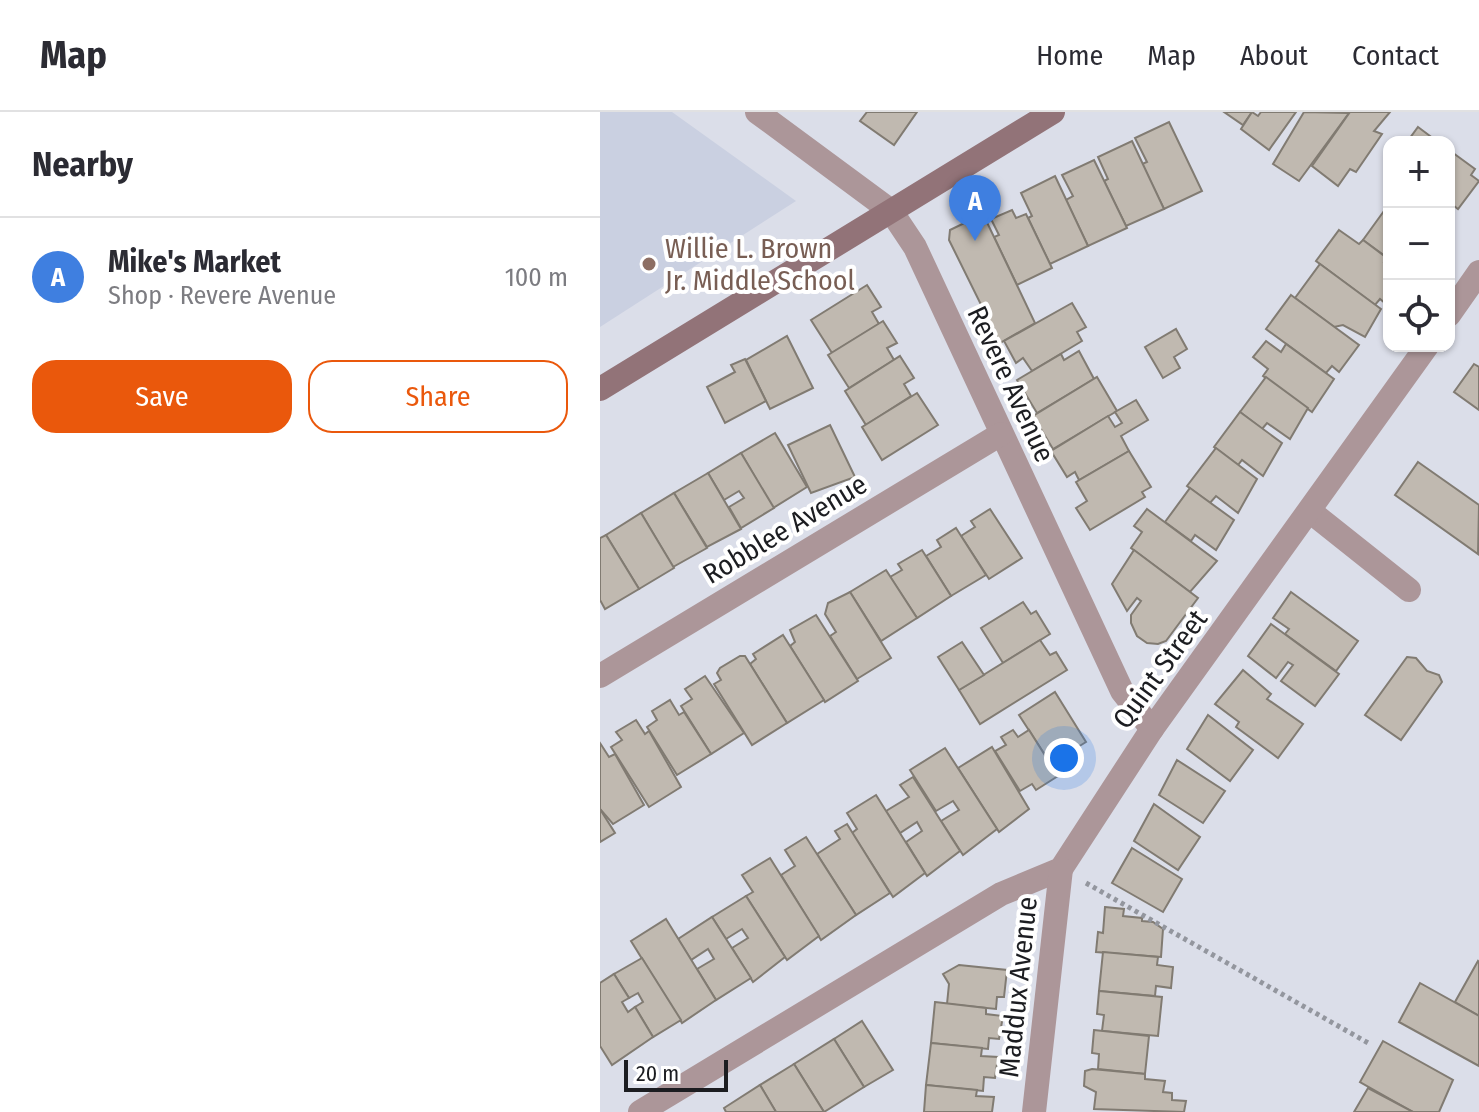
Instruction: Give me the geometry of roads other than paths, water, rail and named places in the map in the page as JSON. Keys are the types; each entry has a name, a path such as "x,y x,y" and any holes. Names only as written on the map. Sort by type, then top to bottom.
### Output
{"street":[{"name":"Revere Avenue","path":"757,112 891,211 915,247 1122,691 1152,729"},
{"path":"600,389 1053,112"},
{"path":"1455,306 1479,272"},
{"name":"Quint Street","path":"1061,869 1152,729 1311,512 1423,352"},
{"name":"Robblee Avenue","path":"600,676 1001,434"},
{"path":"1311,512 1409,590"},
{"path":"640,1112 1001,894 1061,869"},
{"name":"Maddux Avenue","path":"1034,1112 1061,869"}],"place":[{"name":"Mike's Market","path":"975,241"},
{"name":"Willie L. Brown Jr. Middle School","path":"649,264"}]}
